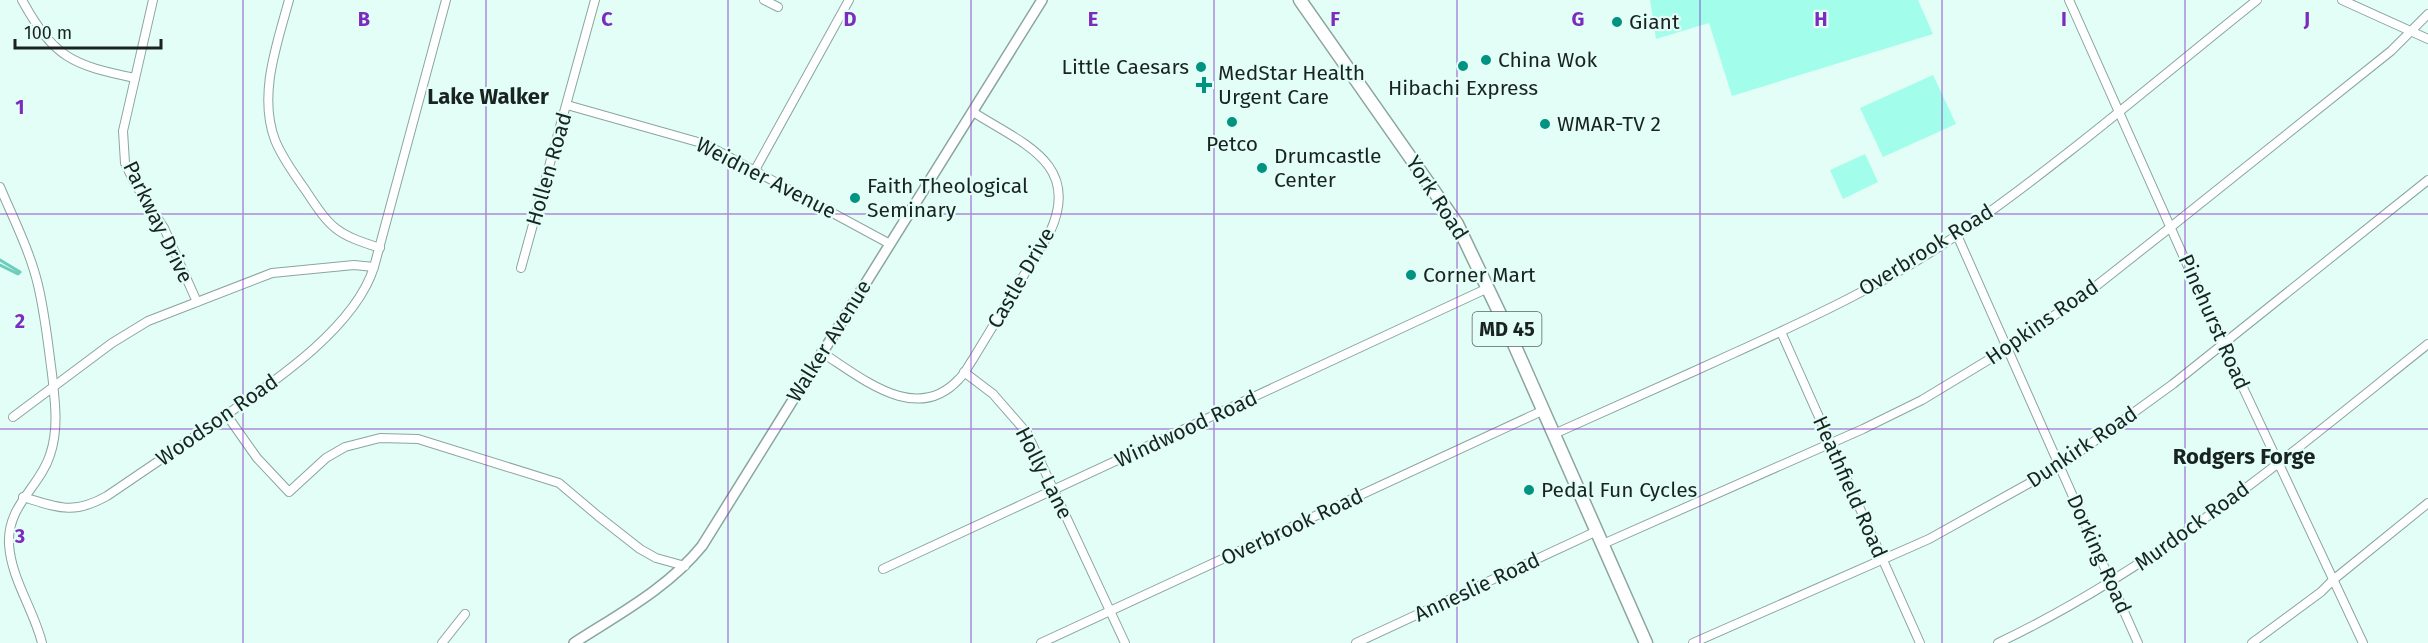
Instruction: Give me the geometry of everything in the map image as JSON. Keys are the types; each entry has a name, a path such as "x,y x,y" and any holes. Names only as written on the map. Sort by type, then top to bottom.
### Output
{"main road":[{"name":"York Road","path":"1300,0 1454,218 1544,410 1646,643"}],"street":[{"path":"22,0 47,40 77,63 96,70 135,78"},
{"name":"Parkway Drive","path":"153,0 123,130 125,163 135,184 164,228 197,302"},
{"path":"289,0 269,86 270,119 274,139 297,179 334,229 348,238 380,248"},
{"name":"Woodson Road","path":"23,497 61,509 78,509 91,505 296,365 314,349 363,293 380,248 446,0"},
{"name":"Hollen Road","path":"521,268 595,0"},
{"path":"764,0 778,7"},
{"path":"755,170 849,0"},
{"name":"Walker Avenue","path":"574,643 686,566 716,523 1042,0"},
{"name":"Pinehurst Road","path":"2069,0 2172,226 2223,345 2363,643"},
{"name":"Overbrook Road","path":"1554,434 1781,332 1881,282 1957,235 2075,146 2257,0"},
{"path":"2342,0 2428,39"},
{"name":"Hopkins Road","path":"1603,544 1922,400 2008,348 2096,286 2172,226 2391,51 2428,14"},
{"name":"Weidner Avenue","path":"567,105 687,138 717,150 890,244"},
{"name":"Castle Drive","path":"964,372 1050,232 1058,215 1060,200 1053,169 1042,157 973,112"},
{"name":"Dunkirk Road","path":"1693,643 1929,539 2060,466 2131,416 2223,345 2428,180"},
{"path":"0,187 37,282 45,320 53,387 56,424 50,458 23,497 11,522 9,542 15,571 42,643"},
{"name":"Dorking Road","path":"1957,235 2138,643"},
{"path":"13,417 127,332 197,302 272,273 354,265 374,267"},
{"name":"Windwood Road","path":"883,569 1488,288"},
{"name":"Heathfield Road","path":"1781,332 1920,643"},
{"name":"Murdock Road","path":"1998,643 2111,582 2161,550 2279,462 2428,344"},
{"path":"822,352 875,387 898,397 912,399 933,396 941,392 959,379 964,372"},
{"name":"Holly Lane","path":"964,372 1000,401 1027,433 1125,643"},
{"name":"Overbrook Road","path":"1041,643 1544,410"},
{"path":"226,414 257,458 290,492 326,458 345,447 380,438 401,437 434,444 559,483 640,549 656,558 686,566"},
{"path":"2252,643 2321,592 2428,503"},
{"name":"Anneslie Road","path":"1356,643 1597,531"},
{"path":"442,643 465,614"}],"green space":[{"path":"1650,0 1918,0 1933,34 1732,96 1709,23 1656,39"},
{"path":"1933,75 1956,124 1883,157 1860,108"},
{"path":"1865,154 1878,182 1843,199 1830,170"}],"waterway":[{"path":"0,260 20,272 18,274 0,265"}],"place":[{"name":"Giant","path":"1617,22"},
{"name":"China Wok","path":"1486,60"},
{"name":"Hibachi Express","path":"1463,66"},
{"name":"Little Caesars","path":"1201,67"},
{"name":"MedStar Health Urgent Care","path":"1204,85"},
{"name":"Petco","path":"1232,122"},
{"name":"WMAR-TV 2","path":"1545,124"},
{"name":"Drumcastle Center","path":"1262,168"},
{"name":"Faith Theological Seminary","path":"855,198"},
{"name":"Corner Mart","path":"1411,275"},
{"name":"Pedal Fun Cycles","path":"1529,490"}],"district":[{"name":"Lake Walker","path":"488,96"},
{"name":"Rodgers Forge","path":"2244,456"}]}
